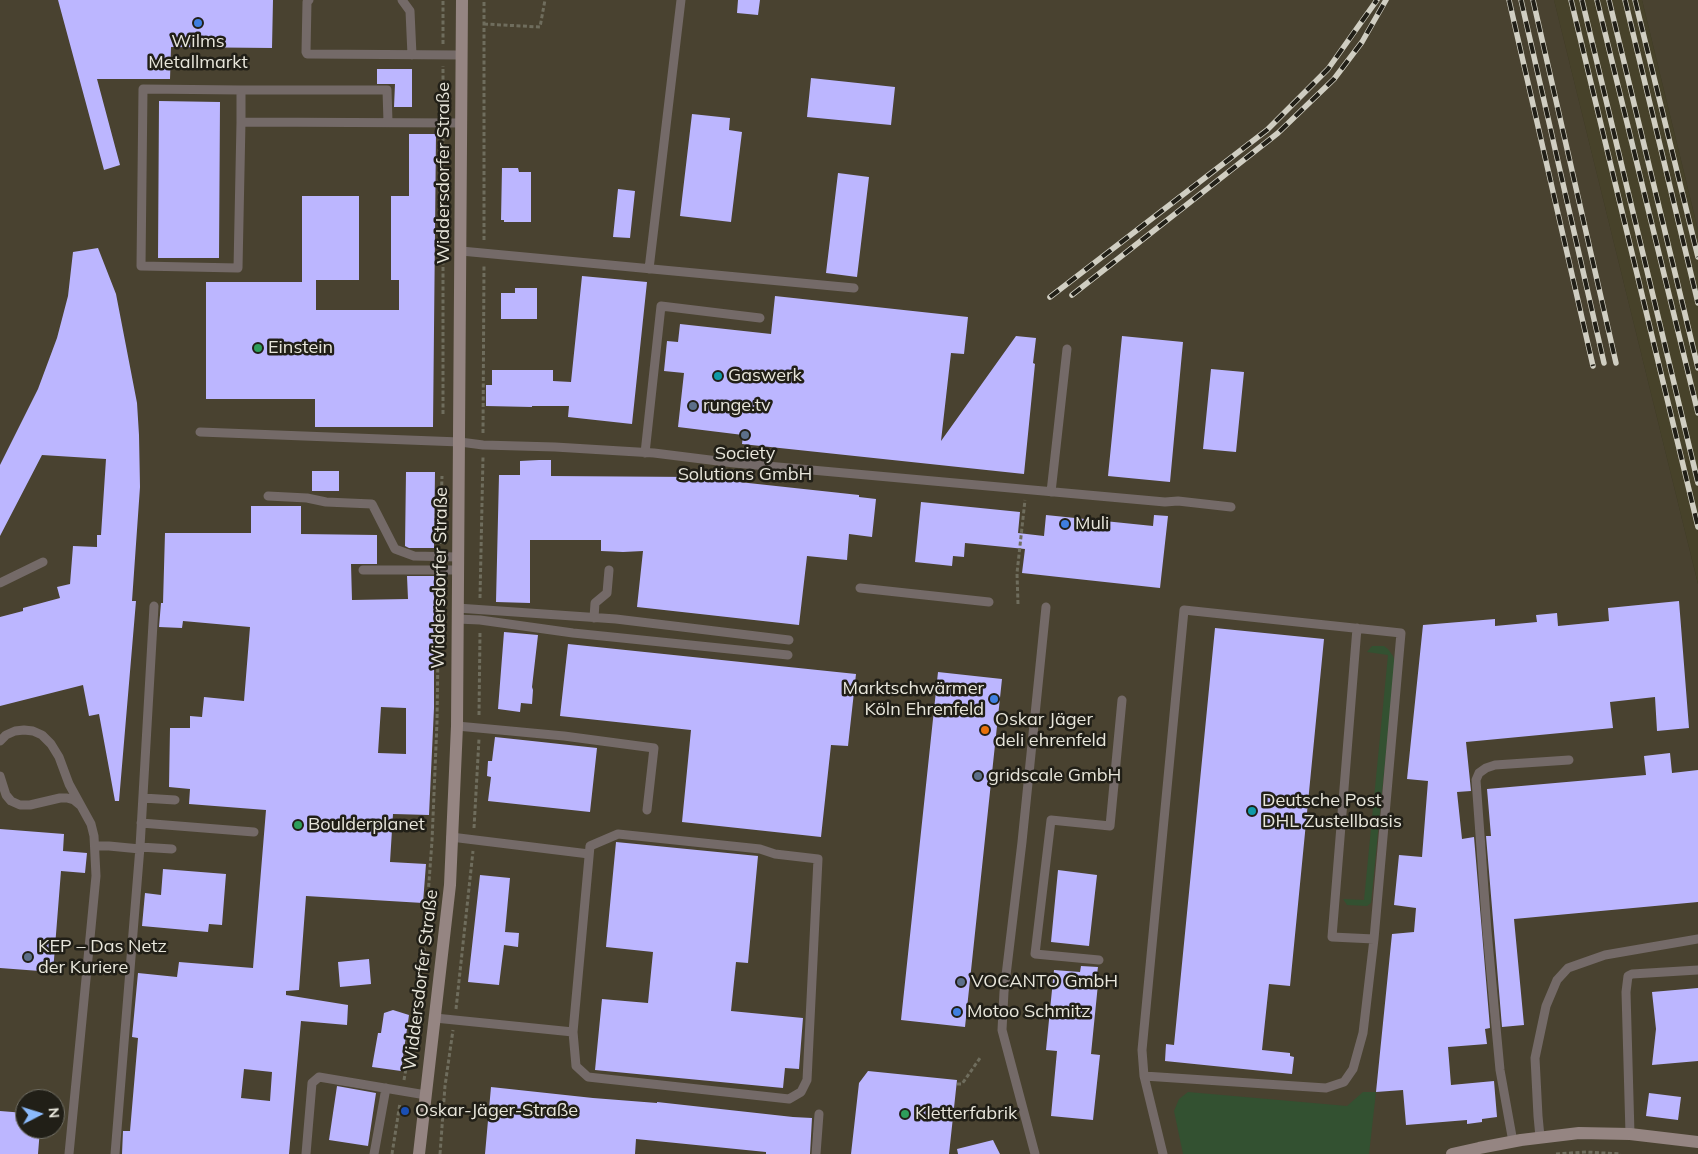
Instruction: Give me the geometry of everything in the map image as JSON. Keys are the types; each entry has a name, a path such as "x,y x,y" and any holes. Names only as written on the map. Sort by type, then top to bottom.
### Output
{"main road":[{"name":"Widdersdorfer Straße","path":"419,1154 450,885 457,726 462,0"},
{"path":"1452,1154 1540,1137 1579,1133 1630,1134 1698,1142"}],"lane":[{"path":"309,0 307,54 462,55"},
{"path":"402,0 410,11 412,55"},
{"path":"649,269 681,0"},
{"path":"242,90 238,268 141,266 143,89 387,90 388,122"},
{"path":"242,122 462,122"},
{"path":"461,252 854,288"},
{"path":"645,453 661,306 760,318"},
{"path":"1051,492 1067,349"},
{"path":"200,432 460,442 483,445 555,446 1231,507"},
{"path":"268,496 307,498 326,502 372,504 395,549 414,556 458,564"},
{"path":"0,583 43,562"},
{"path":"363,570 458,564"},
{"path":"594,618 595,603 607,593 609,570"},
{"path":"860,588 989,602"},
{"path":"114,1154 142,823 154,606"},
{"path":"1035,1154 1002,1030 1004,992 1022,842 1046,607"},
{"path":"457,614 480,609 594,618 790,640"},
{"path":"1144,1076 1326,1088 1344,1082 1353,1069 1363,1032 1374,939 1401,633 1184,610 1142,1050 1144,1076 1163,1154"},
{"path":"457,614 480,620 573,633 788,655"},
{"path":"1357,628 1332,937 1374,939"},
{"path":"1099,960 1035,954 1051,820 1110,826 1122,700"},
{"path":"457,726 564,736 654,748 647,810"},
{"path":"0,741 6,735 15,731 32,731 42,736 51,744 59,757 69,784 91,824 96,846 96,876 68,1154"},
{"path":"1513,1142 1499,1060 1476,780 1479,773 1486,768 1495,766 1569,760"},
{"path":"0,776 6,795 20,805 67,798 74,800 80,805"},
{"path":"143,798 175,800"},
{"path":"142,823 254,832"},
{"path":"618,834 760,849 775,854 818,858 807,1080 801,1092 789,1098 588,1076 576,1066 573,1032 590,846 618,834"},
{"path":"452,837 589,854"},
{"path":"96,846 172,849"},
{"path":"1540,1137 1536,1058 1546,1006 1557,980 1568,968 1605,956 1698,939"},
{"path":"1630,1134 1626,992 1628,976 1632,974 1698,970"},
{"path":"435,1018 573,1032"},
{"path":"306,1154 312,1083 315,1079 324,1077 426,1095"},
{"path":"374,1154 386,1088"},
{"path":"816,1154 819,1114"}],"path":[{"path":"480,609 483,445 484,0"},
{"path":"484,24 540,27 545,0"},
{"path":"1018,604 1018,573 1026,490"},
{"path":"440,1154 445,1086 474,839 479,727 480,620"},
{"path":"957,1084 962,1084 980,1058"},
{"path":"396,1125 403,1125"},
{"path":"1556,1154 1586,1152 1621,1154"}],"shaded area":[{"path":"0,0 1554,0 1698,584 1698,1154 0,1154"},
{"path":"1554,0 1642,0 1698,230 1698,584"},
{"path":"1642,0 1698,0 1698,230"}],"green space":[{"path":"1372,646 1384,646 1393,656 1395,662 1371,903 1367,906 1347,905 1343,899 1364,900 1388,655 1367,652"},
{"path":"1188,1092 1347,1106 1363,1092 1376,1092 1369,1154 1183,1154 1174,1111 1179,1099"}],"building":[{"path":"58,0 273,0 272,48 171,47 170,79 97,79 120,165 104,170"},
{"path":"738,0 760,0 758,15 737,13"},
{"path":"377,69 412,69 412,107 394,107 395,84 377,84"},
{"path":"811,78 895,87 891,125 807,117"},
{"path":"159,101 220,102 219,258 158,258"},
{"path":"692,114 730,118 729,130 742,132 731,222 680,216"},
{"path":"409,134 436,134 433,427 315,427 315,399 206,399 206,282 302,282 302,196 359,196 359,280 316,280 316,310 399,310 399,280 391,280 391,196 409,196"},
{"path":"502,168 518,168 519,172 531,172 531,222 504,222 504,220 501,220"},
{"path":"838,173 869,177 857,277 826,273"},
{"path":"618,189 635,191 630,238 613,237"},
{"path":"98,248 116,294 137,403 139,435 140,487 132,601 136,601 119,801 115,801 99,714 89,716 83,685 0,706 0,617 23,611 23,608 60,598 57,587 70,584 73,546 97,547 97,535 101,535 106,459 42,455 0,536 0,465 38,389 57,338 68,296 73,252"},
{"path":"582,276 647,282 632,424 568,417 569,406 486,406 486,385 492,385 492,370 553,370 553,381 571,382"},
{"path":"515,288 537,288 537,319 501,319 501,293 515,293"},
{"path":"775,296 968,317 964,354 951,353 941,441 1016,336 1036,338 1024,474 742,444 743,435 678,427 684,373 664,371 667,341 678,342 680,324 771,334"},
{"path":"1122,336 1183,342 1170,482 1108,476"},
{"path":"1211,369 1244,372 1236,452 1203,449"},
{"path":"551,460 551,476 693,477 859,495 859,497 876,499 872,537 849,534 847,560 807,556 799,625 637,607 643,551 601,551 601,540 530,540 530,603 496,602 499,475 520,475 520,461"},
{"path":"312,471 339,471 339,491 312,491"},
{"path":"406,472 435,472 434,548 409,548 405,546"},
{"path":"921,502 1020,512 1018,533 1044,536 1046,515 1153,526 1154,515 1168,516 1160,588 1022,573 1025,549 965,543 964,557 953,556 952,566 915,562"},
{"path":"251,506 301,506 301,534 377,535 377,564 351,564 352,600 408,599 407,576 434,576 434,708 429,815 393,814 390,862 426,864 423,903 306,896 299,990 286,991 286,995 348,1005 347,1025 301,1021 289,1154 122,1154 123,1131 130,1131 138,1038 132,1037 138,973 177,977 179,962 253,968 266,810 189,804 190,789 169,787 170,728 190,728 190,716 202,717 204,697 244,701 250,627 183,621 182,628 159,627 161,603 163,603 165,533 251,533","holes":["381,707 406,708 406,754 378,753","244,1069 272,1072 270,1101 241,1098"]},
{"path":"1679,601 1689,728 1657,731 1655,697 1610,702 1613,728 1466,742 1471,791 1457,792 1462,839 1474,837 1490,1028 1485,1029 1487,1044 1448,1047 1451,1085 1494,1081 1497,1117 1467,1124 1467,1120 1406,1125 1403,1090 1376,1092 1392,934 1414,932 1416,908 1394,905 1399,855 1422,857 1428,781 1407,779 1423,625 1495,619 1495,626 1537,622 1536,615 1557,613 1558,626 1609,621 1608,608"},
{"name":"Deutsche Post DHL Zustellbasis","path":"1215,628 1324,639 1290,986 1269,984 1262,1050 1290,1053 1290,1056 1294,1057 1292,1074 1165,1061 1166,1044 1174,1045"},
{"path":"504,632 538,635 532,704 521,703 520,712 498,709"},
{"path":"568,644 856,674 848,746 831,745 821,837 682,822 691,730 560,716"},
{"path":"938,672 1002,679 965,1027 901,1020"},
{"path":"495,737 597,748 590,812 488,801 491,777 487,776 488,761 492,761"},
{"path":"1670,753 1672,773 1698,770 1698,902 1514,919 1524,1025 1502,1027 1486,836 1491,836 1487,789 1646,775 1644,756"},
{"path":"0,829 64,834 63,851 87,853 85,873 61,871 53,972 0,968"},
{"path":"616,842 758,856 748,963 736,962 731,1011 803,1018 799,1069 785,1068 783,1088 595,1070 602,999 648,1003 653,952 606,947"},
{"path":"163,869 226,874 222,925 209,924 208,932 142,926 145,893 161,895"},
{"path":"1058,870 1097,875 1089,946 1051,942"},
{"path":"480,875 510,878 505,932 519,933 518,947 504,945 499,985 468,982"},
{"path":"369,959 371,984 340,987 338,962"},
{"path":"1081,966 1098,967 1097,974 1099,974 1091,1054 1100,1055 1093,1120 1051,1116 1057,1051 1046,1050 1054,970 1080,972"},
{"path":"1698,988 1698,1061 1652,1065 1656,1029 1652,992"},
{"path":"393,1010 409,1015 401,1071 372,1067 378,1033 381,1033 384,1013"},
{"name":"Kletterfabrik","path":"868,1071 957,1080 949,1154 851,1154 859,1083"},
{"path":"337,1086 376,1093 368,1146 329,1140"},
{"path":"491,1087 812,1118 810,1154 766,1154 766,1152 636,1139 635,1154 485,1154"},
{"path":"1649,1093 1681,1097 1678,1120 1646,1116"},
{"path":"0,1111 15,1112 15,1139 39,1139 38,1154 0,1154"},
{"path":"993,1140 1000,1154 958,1154 957,1149"}],"railway":[{"path":"1050,297 1267,130 1328,69 1377,0"},
{"path":"1072,295 1278,133 1334,79 1362,42 1386,0"},
{"path":"1509,0 1593,366"},
{"path":"1521,0 1604,363"},
{"path":"1533,0 1616,363"},
{"path":"1571,0 1698,527"},
{"path":"1582,0 1698,483"},
{"path":"1597,0 1698,413"},
{"path":"1609,0 1698,368"},
{"path":"1625,0 1698,303"},
{"path":"1635,0 1698,257"}],"place":[{"name":"Wilms Metallmarkt","path":"198,23"},
{"name":"Einstein","path":"258,348"},
{"name":"Gaswerk","path":"718,376"},
{"name":"runge.tv","path":"693,406"},
{"name":"Society Solutions GmbH","path":"745,435"},
{"name":"Muli","path":"1065,524"},
{"name":"Marktschwärmer Köln Ehrenfeld","path":"994,699"},
{"name":"Oskar Jäger deli ehrenfeld","path":"985,730"},
{"name":"gridscale GmbH","path":"978,776"},
{"name":"Deutsche Post DHL Zustellbasis","path":"1252,811"},
{"name":"Boulderplanet","path":"298,825"},
{"name":"KEP – Das Netz der Kuriere","path":"28,957"},
{"name":"VOCANTO GmbH","path":"961,982"},
{"name":"Motoo Schmitz","path":"957,1012"},
{"name":"Oskar-Jäger-Straße","path":"405,1111"},
{"name":"Kletterfabrik","path":"905,1114"}]}
